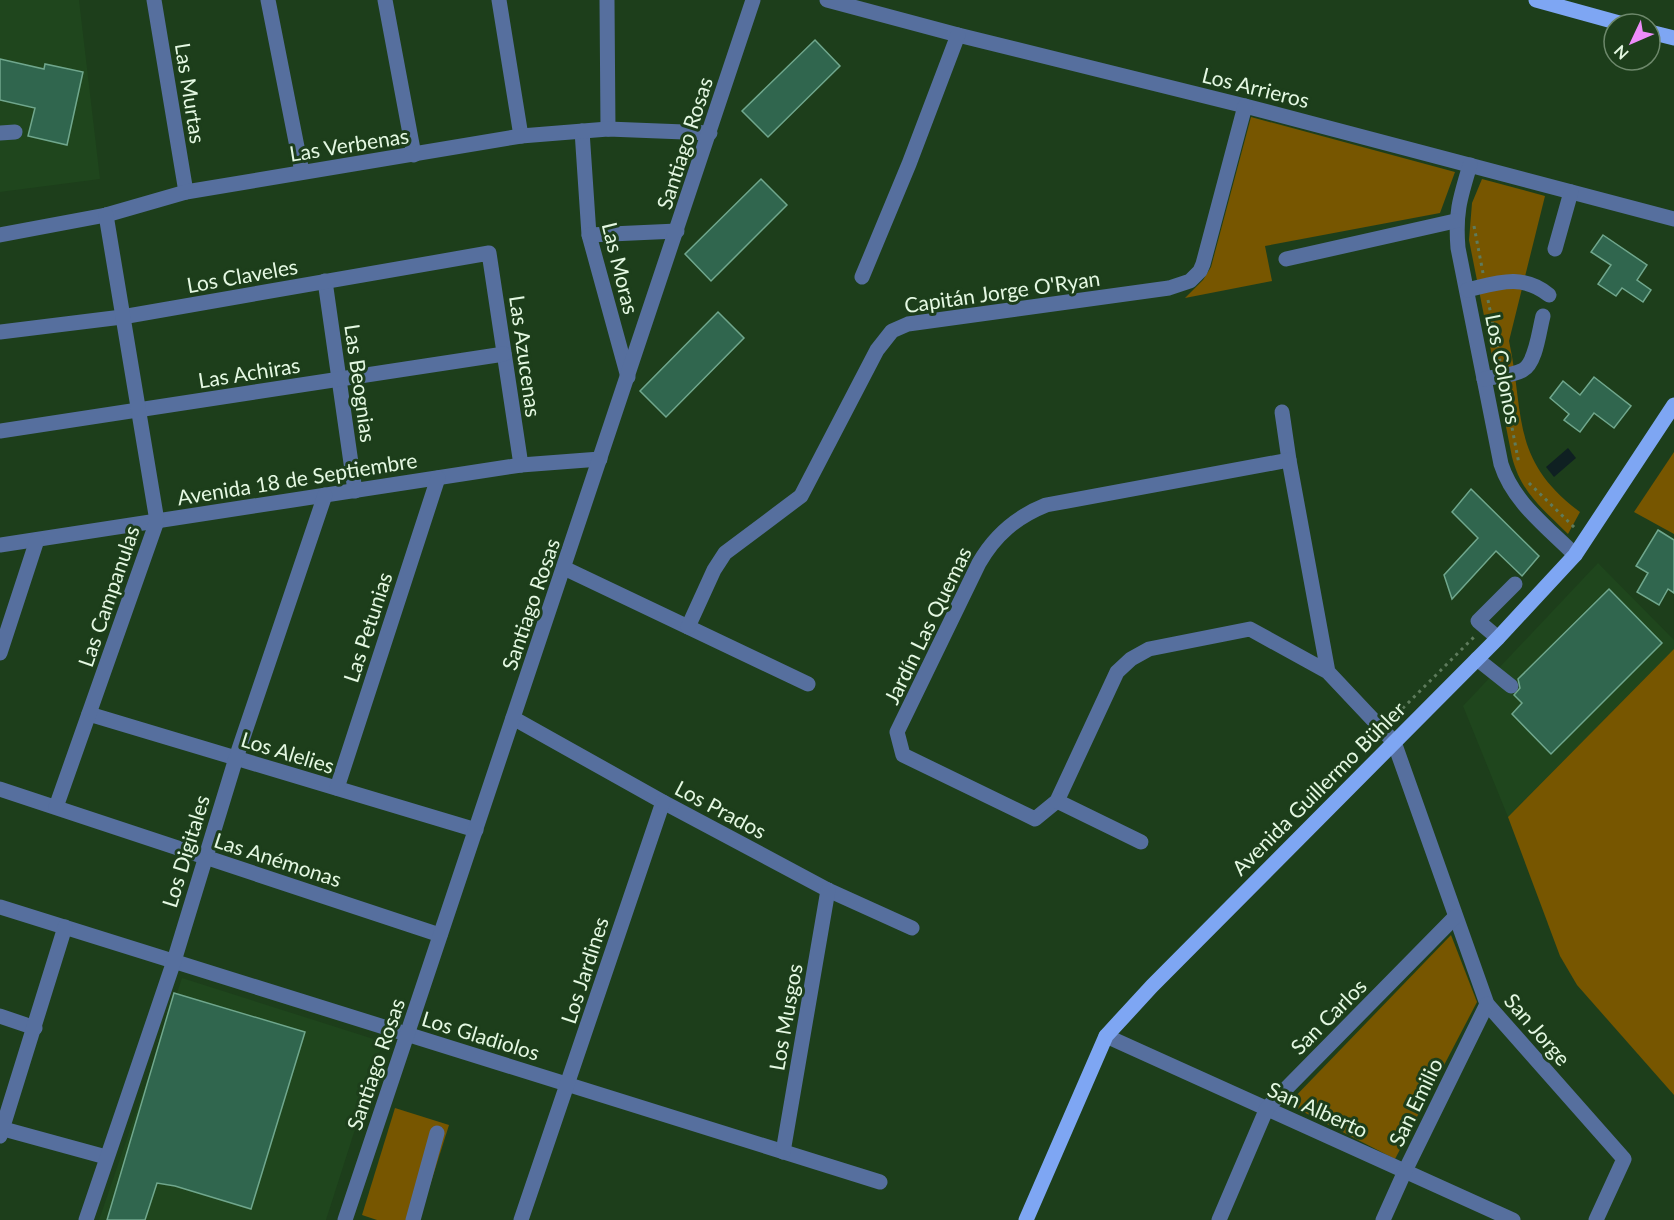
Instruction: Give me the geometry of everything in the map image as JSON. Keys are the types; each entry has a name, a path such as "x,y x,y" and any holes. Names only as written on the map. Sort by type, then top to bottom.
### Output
{"main road":[{"path":"1536,0 1602,18"},
{"name":"Avenida Guillermo Bühler","path":"1026,1220 1106,1036 1152,986 1498,638 1575,555 1674,405"}],"street":[{"name":"Las Murtas","path":"154,0 186,192"},
{"path":"268,0 302,172"},
{"path":"386,0 414,155"},
{"path":"499,0 521,136"},
{"path":"607,0 608,129"},
{"name":"Santiago Rosas","path":"345,1220 753,0"},
{"name":"Los Arrieros","path":"827,0 1245,106 1674,219"},
{"path":"862,277 909,164 958,35"},
{"name":"Capitán Jorge O'Ryan","path":"688,627 714,570 725,553 801,496 877,350 891,331 908,324 1176,287 1196,276 1207,253 1245,106"},
{"name":"Las Verbenas","path":"0,235 106,214 186,192 521,136 608,129 710,133"},
{"name":"Las Moras","path":"582,131 589,235 628,377"},
{"name":"Los Colonos","path":"1470,165 1459,199 1455,221 1458,248 1501,464 1509,484 1522,503 1575,555"},
{"path":"1555,249 1571,192"},
{"name":"Las Campanulas","path":"56,807 157,521 106,214"},
{"path":"1286,259 1455,221"},
{"path":"589,235 677,231"},
{"name":"Los Claveles","path":"0,332 122,316 489,253"},
{"name":"Las Azucenas","path":"489,253 520,465"},
{"path":"1467,290 1508,281 1524,281 1549,295"},
{"name":"Las Beognias","path":"325,282 354,491"},
{"path":"1484,379 1521,371 1529,366 1543,316"},
{"name":"Las Achiras","path":"0,431 504,354"},
{"path":"1282,412 1328,672"},
{"name":"Avenida 18 de Septiembre","path":"0,545 520,465 600,459"},
{"name":"Jardín Las Quemas","path":"1289,460 1046,505 1025,514 1007,527 987,550 897,732 903,755 1035,819 1057,801 1117,672 1149,649 1250,629 1328,672 1394,742"},
{"name":"Las Petunias","path":"337,788 438,478"},
{"name":"Los Digitales","path":"86,1220 174,961 236,758 325,495"},
{"path":"0,653 37,540"},
{"path":"564,568 808,684"},
{"path":"1498,638 1478,621 1515,584"},
{"path":"1477,659 1511,686"},
{"name":"Los Alelies","path":"89,714 476,830"},
{"name":"Los Prados","path":"513,718 828,890 912,928"},
{"name":"San Jorge","path":"1394,742 1487,1004 1624,1159 1596,1220"},
{"name":"Las Anémonas","path":"0,789 440,935"},
{"name":"Los Jardines","path":"521,1220 663,801"},
{"path":"1057,801 1141,843"},
{"name":"Los Musgos","path":"783,1152 828,890"},
{"name":"Los Gladiolos","path":"0,907 880,1182"},
{"name":"San Carlos","path":"1220,1220 1267,1108 1455,917"},
{"path":"65,927 1,1131 106,1157"},
{"name":"San Emilio","path":"1383,1220 1487,1004"},
{"path":"0,1016 35,1028"},
{"name":"San Alberto","path":"1106,1036 1513,1220"},
{"path":"413,1220 437,1133"}],"path":[{"path":"1473,224 1521,470"},
{"path":"1528,482 1575,528"},
{"path":"1563,543 1581,521"},
{"path":"1382,729 1485,627"}],"shaded area":[{"path":"0,0 79,0 100,179 0,192"},
{"path":"1251,117 1455,172 1440,213 1265,246 1272,281 1185,298 1203,280 1211,267"},
{"path":"1482,179 1545,196 1509,341 1524,435 1531,455 1542,474 1558,493 1580,512 1568,534 1527,491 1512,457 1469,240 1472,203"},
{"path":"1568,448 1576,458 1554,477 1546,467"},
{"path":"1674,452 1674,534 1634,512"},
{"path":"1598,563 1674,640 1674,649 1508,817 1463,706"},
{"path":"1674,649 1674,1095 1577,985 1560,956 1508,817"},
{"path":"1451,935 1477,1002 1395,1159 1288,1104"},
{"path":"182,978 383,1042 326,1220 99,1220"},
{"path":"395,1108 449,1125 419,1220 377,1220 362,1215"}],"building":[{"path":"815,40 840,66 768,137 742,111"},
{"path":"0,59 44,69 45,64 83,72 67,145 28,136 35,108 0,100"},
{"path":"761,179 787,205 711,281 685,254"},
{"path":"1603,235 1647,265 1637,280 1651,290 1643,302 1622,288 1616,296 1598,284 1611,265 1591,252"},
{"path":"718,312 744,338 666,417 640,391"},
{"path":"1594,377 1631,406 1614,428 1594,413 1580,432 1564,420 1569,414 1550,398 1563,381 1580,395"},
{"path":"1471,489 1539,556 1522,576 1496,551 1452,599 1444,575 1478,538 1452,512"},
{"path":"1658,530 1674,540 1674,593 1668,589 1659,605 1637,592 1648,573 1636,566"},
{"path":"1609,589 1662,643 1551,754 1512,714 1522,703 1514,695 1520,688 1518,679"},
{"path":"174,993 305,1032 251,1209 175,1186 157,1183 145,1220 107,1220"}]}
